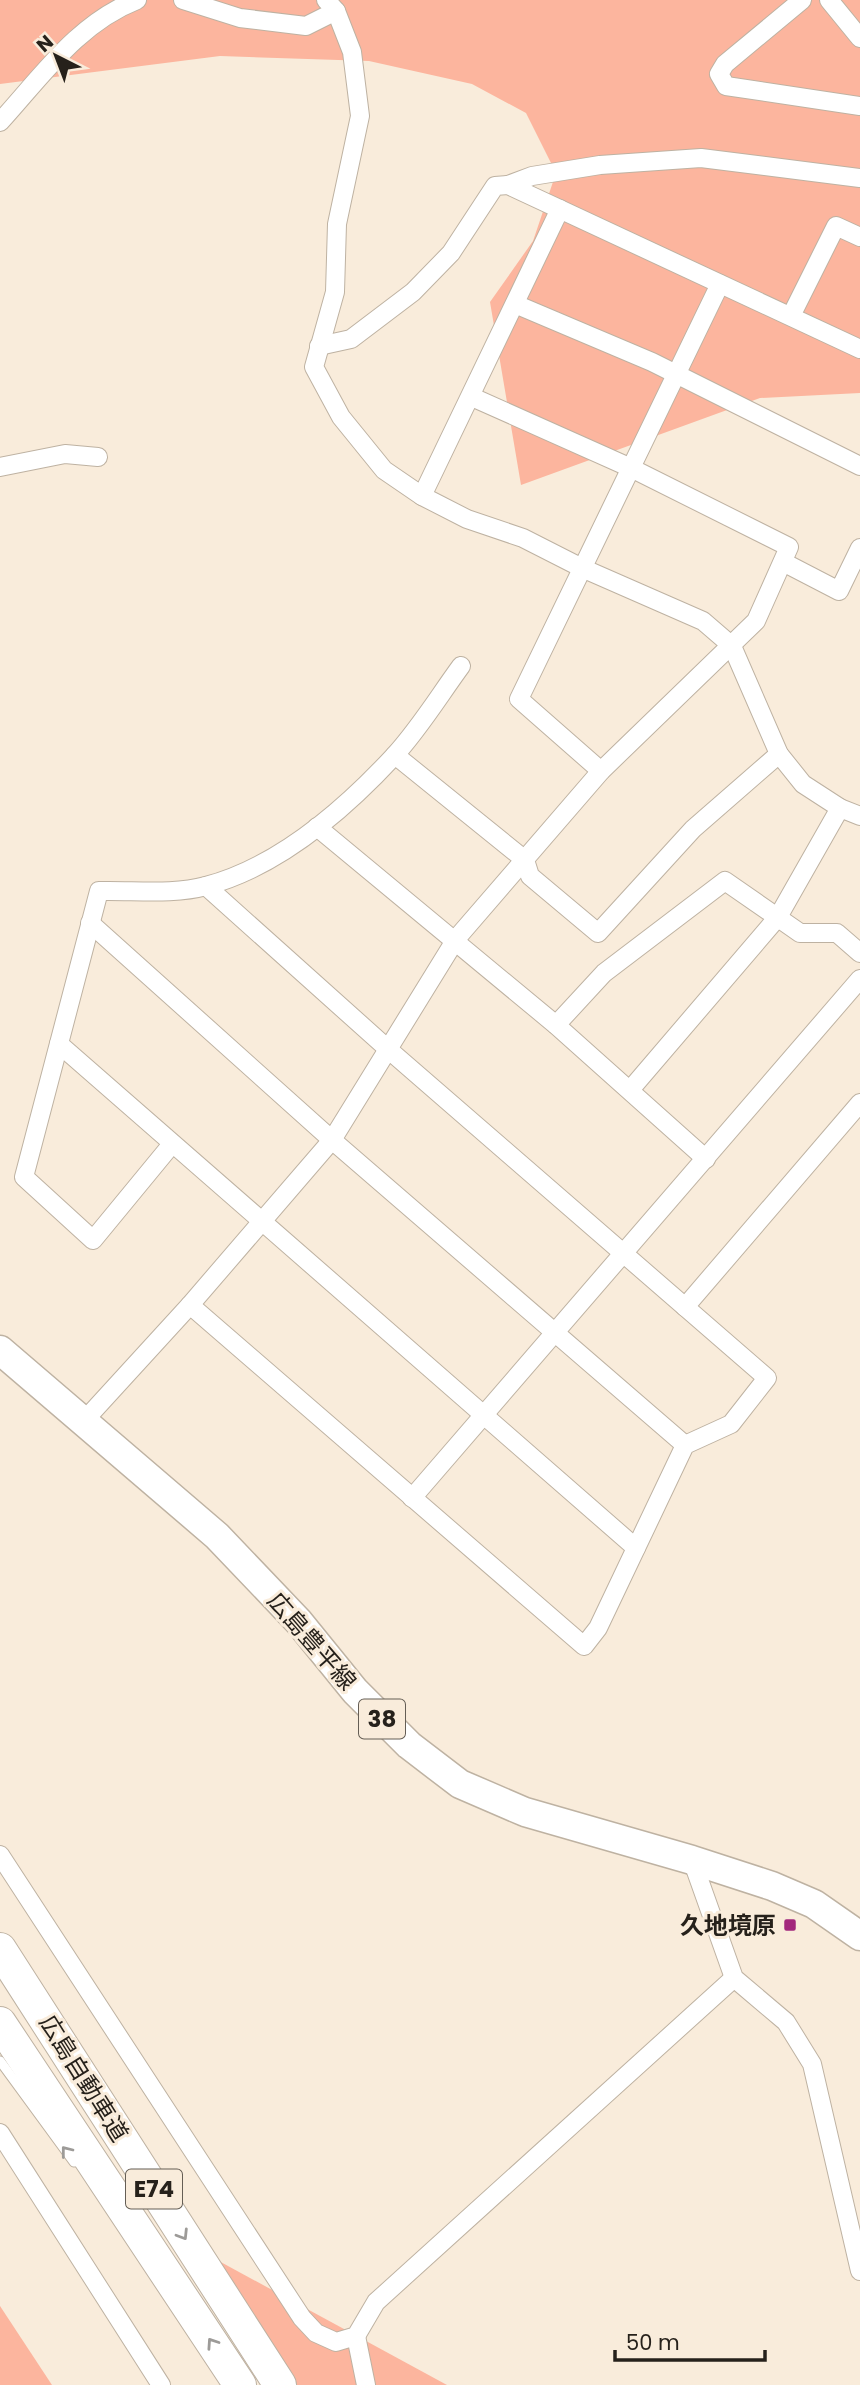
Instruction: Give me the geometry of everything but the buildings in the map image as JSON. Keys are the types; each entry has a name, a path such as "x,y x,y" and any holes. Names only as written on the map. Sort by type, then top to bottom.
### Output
{"highway":[{"name":"広島自動車道","path":"3,1946 28,1992 280,2385"},
{"name":"広島自動車道","path":"0,2024 240,2385"}],"main road":[{"name":"広島豊平線","path":"0,1350 217,1536 299,1622 363,1700 409,1745 460,1784 525,1812 692,1860 814,1904 860,1936"}],"street":[{"path":"0,122 75,38 110,12 137,0"},
{"path":"183,0 240,18 306,26 331,5 352,52 360,116 337,224 335,292 314,367 341,417 384,470 422,496 467,519 523,538 582,568 704,621 732,646 779,754 803,784 840,808 860,816"},
{"path":"802,0 725,64 719,75 726,86 860,106"},
{"path":"829,0 860,38"},
{"path":"319,346 351,339 413,292 451,253 495,186 508,185 532,176 600,165 701,158 860,178"},
{"path":"508,185 860,349"},
{"path":"422,496 560,209"},
{"path":"791,316 836,226 860,237"},
{"path":"601,771 519,699 720,284"},
{"path":"515,304 678,375 860,466"},
{"path":"83,1422 190,1305 332,1140 456,939 601,771 756,621 789,547 631,468 471,397"},
{"path":"0,467 65,454 98,457"},
{"path":"783,562 839,591 860,548"},
{"path":"172,1144 93,1240 24,1177 99,891 181,890 206,886 256,867 317,827 395,755 461,666"},
{"path":"395,755 524,860 530,877 598,933 693,829 779,754"},
{"path":"630,1090 778,917 840,808"},
{"path":"317,827 456,939 706,1159"},
{"path":"556,1025 604,973 725,881 800,933 837,933 860,953"},
{"path":"190,1305 584,1646 598,1628 685,1445 732,1424 767,1378 388,1050 206,886"},
{"path":"90,923 332,1140 685,1445"},
{"path":"412,1497 860,979"},
{"path":"59,1044 636,1548"},
{"path":"685,1307 860,1103"},
{"path":"0,1855 302,2318 316,2333 336,2342 356,2336"},
{"path":"692,1860 734,1978 786,2022 812,2064 860,2271"},
{"path":"366,2385 356,2336 376,2302 734,1978"},
{"path":"0,2133 161,2385"}],"lane":[{"path":"0,2061 85,2176"},
{"path":"102,2197 184,2301"}],"shaded area":[{"path":"0,0 860,0 860,393 760,398 521,485 490,302 533,241 556,173 526,113 472,84 369,61 220,56 0,84"},
{"path":"206,2254 447,2385 297,2385"},
{"path":"0,2306 52,2385 0,2385"}],"place":[{"name":"久地境原","path":"790,1925"}]}
